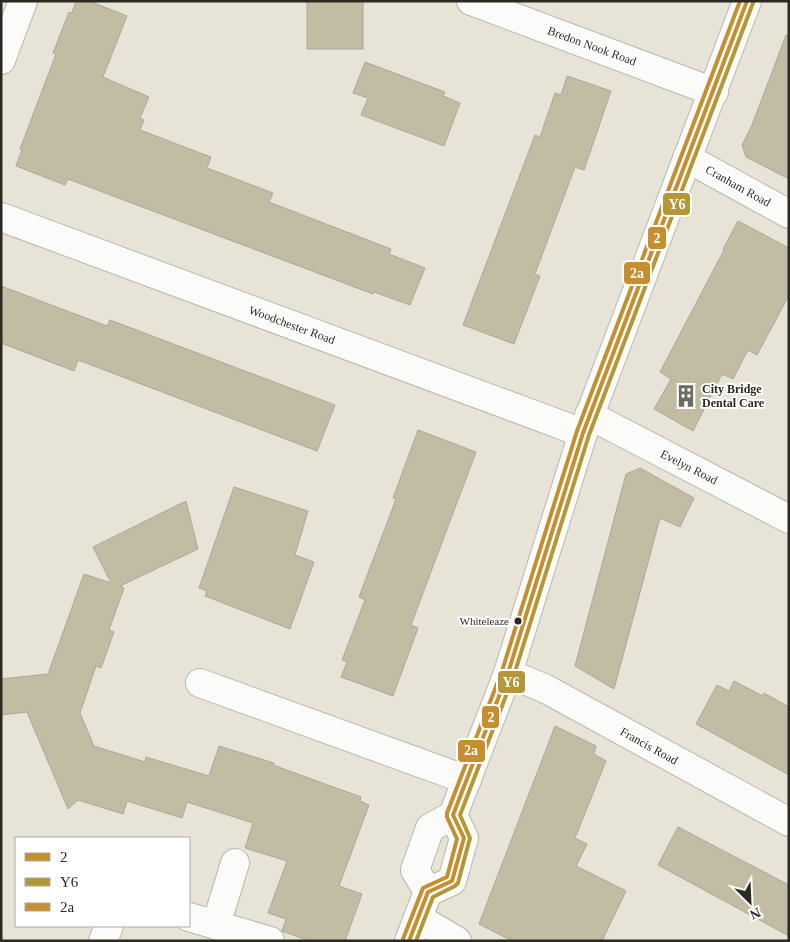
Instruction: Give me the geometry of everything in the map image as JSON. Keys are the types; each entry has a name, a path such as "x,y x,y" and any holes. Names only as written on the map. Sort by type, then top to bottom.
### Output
{"street":[{"path":"1,60 23,1"},
{"name":"Bredon Nook Road","path":"471,1 714,92"},
{"path":"428,892 417,874 415,866 430,828 453,815 467,780 508,673 586,424 714,92 747,1"},
{"name":"Cranham Road","path":"687,158 789,214"},
{"name":"Woodchester Road","path":"1,217 586,424"},
{"name":"Evelyn Road","path":"586,424 789,519"},
{"name":"Francis Road","path":"508,673 546,689 789,822"},
{"path":"200,683 467,780"},
{"path":"453,815 464,838 452,881 450,884 428,892 414,929 457,941"},
{"path":"216,925 235,863"},
{"path":"190,917 270,941"},
{"path":"103,941 109,927"}],"building":[{"path":"76,1 89,1 127,16 103,77 149,97 140,118 144,120 140,130 211,157 207,168 273,193 269,202 391,249 389,254 425,268 410,305 374,292 373,294 68,179 65,185 16,166 22,150 20,149 56,54 53,53 69,12 72,13"},
{"path":"307,1 363,1 363,49 307,49"},
{"path":"786,35 789,36 789,179 746,157 742,145 752,125"},
{"path":"365,62 445,92 443,96 460,103 444,146 361,115 368,98 353,93"},
{"path":"567,76 611,91 584,170 575,167 535,274 540,276 514,344 463,325 535,135 540,137 555,93 561,95"},
{"path":"738,221 789,248 789,295 757,355 748,350 733,379 722,374 693,431 654,409 671,379 660,372"},
{"path":"1,286 107,326 110,320 335,405 317,451 78,360 74,371 1,343"},
{"path":"418,430 476,452 411,625 418,628 393,696 341,677 347,662 342,660 365,600 359,597 396,499 393,498"},
{"path":"640,468 694,498 680,527 660,518 614,689 575,666 626,474"},
{"path":"234,487 308,511 295,555 314,562 290,629 205,596 207,591 199,588"},
{"path":"186,501 198,549 120,586 124,588 109,630 114,632 101,668 96,666 80,713 94,746 145,762 146,757 209,776 219,746 274,763 273,765 361,797 360,801 369,805 339,886 362,894 345,941 309,941 282,931 286,919 268,913 287,861 245,848 253,823 187,802 182,818 127,801 123,814 78,800 68,809 27,712 1,715 1,679 48,674 84,574 111,583 93,547"},
{"path":"734,681 763,696 764,693 789,707 789,775 696,724 717,685 729,691"},
{"path":"555,726 596,746 594,754 606,761 575,838 587,844 576,866 626,891 602,941 512,941 479,924"},
{"path":"678,827 789,885 789,936 658,865"}],"transit line":[{"name":"2a","path":"403,939 423,888 447,877 457,839 447,813 502,671 577,431 740,1"},
{"name":"2","path":"409,941 428,892 452,881 464,838 453,815 508,673 583,433 747,1"},
{"name":"Y6","path":"416,941 433,897 458,883 470,838 460,815 514,675 589,435 753,3"}],"place":[{"name":"City Bridge Dental Care","path":"686,396"},
{"name":"Whiteleaze","path":"518,621"}]}
